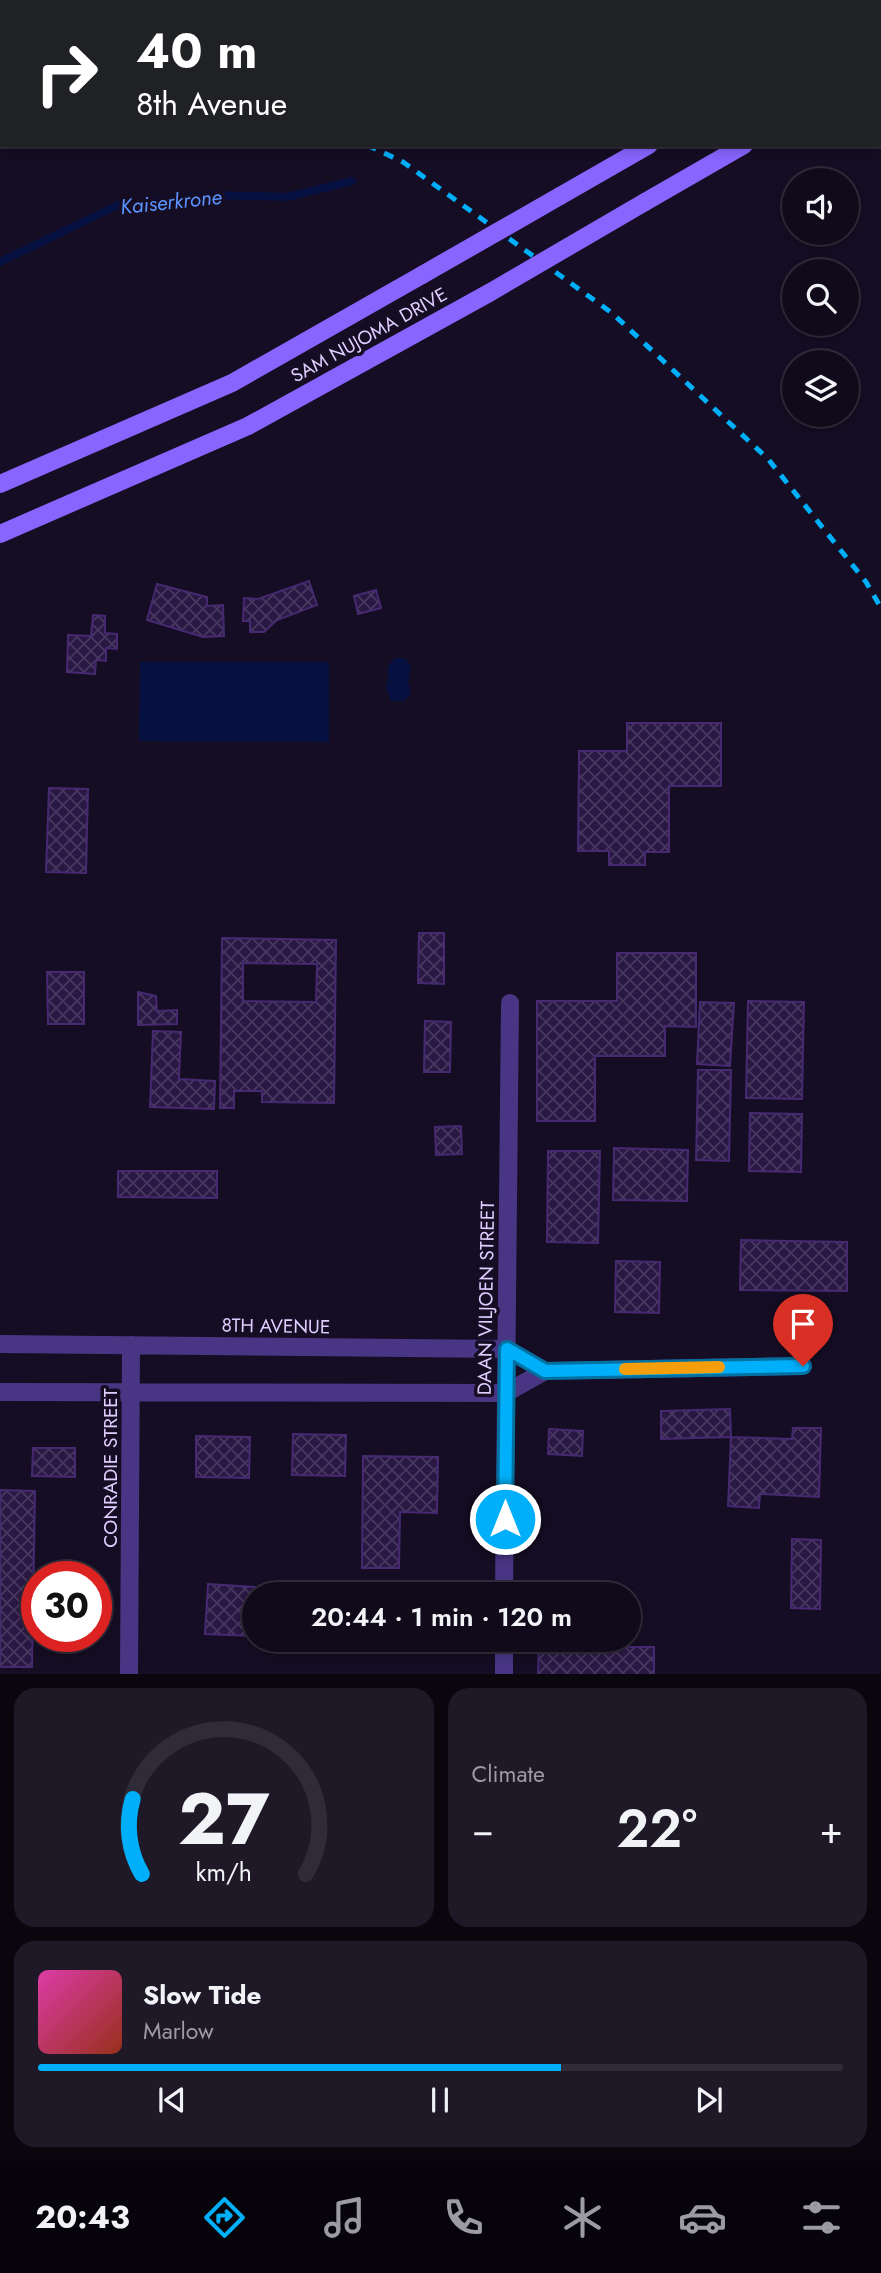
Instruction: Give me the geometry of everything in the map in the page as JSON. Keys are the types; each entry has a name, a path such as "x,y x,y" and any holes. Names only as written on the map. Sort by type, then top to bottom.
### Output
{"main road":[{"name":"SAM NUJOMA DRIVE","path":"0,484 232,383 646,147"},
{"name":"SAM NUJOMA DRIVE","path":"0,534 248,426 489,293 741,147"}],"street":[{"name":"DAAN VILJOEN STREET","path":"504,1582 510,1003"},
{"name":"8TH AVENUE","path":"0,1344 507,1349 545,1371"},
{"name":"CONRADIE STREET","path":"129,1674 131,1345"},
{"path":"0,1392 506,1393 545,1371 803,1366"},
{"path":"504,1652 504,1674"}],"shaded area":[{"path":"396,658 406,659 411,666 408,682 411,692 405,701 391,701 386,688 388,668"},
{"path":"140,662 329,662 329,742 139,741"}],"building":[{"path":"309,581 317,605 277,620 264,632 250,632 250,621 243,621 244,598 258,599"},
{"path":"157,584 207,597 207,606 223,605 224,636 203,637 147,620"},
{"path":"376,590 381,608 358,614 354,596"},
{"path":"93,615 105,616 105,633 117,634 117,649 106,648 106,661 96,660 95,674 67,672 68,635 91,636"},
{"path":"627,723 721,723 721,786 669,786 669,852 645,852 645,865 609,865 609,851 578,851 579,751 627,751"},
{"path":"49,788 88,789 86,873 46,872"},
{"path":"419,933 444,933 444,984 418,983"},
{"path":"222,938 336,940 334,1103 262,1102 262,1091 234,1091 234,1108 220,1108","holes":["243,963 317,964 316,1002 243,1001"]},
{"path":"617,953 696,953 696,1027 665,1026 665,1056 595,1056 595,1121 537,1121 537,1001 617,1001"},
{"path":"47,972 84,972 84,1024 48,1024"},
{"path":"138,992 156,996 157,1011 177,1010 177,1024 138,1025"},
{"path":"748,1001 804,1002 802,1099 746,1098"},
{"path":"700,1002 734,1003 730,1066 697,1064"},
{"path":"425,1021 451,1022 450,1072 424,1072"},
{"path":"153,1031 181,1032 179,1079 215,1081 214,1109 150,1107"},
{"path":"698,1070 731,1070 729,1161 696,1160"},
{"path":"750,1113 802,1114 801,1172 749,1171"},
{"path":"461,1126 462,1154 436,1155 435,1127"},
{"path":"614,1148 688,1150 687,1201 613,1200"},
{"path":"548,1151 600,1151 598,1243 547,1242"},
{"path":"118,1171 217,1171 217,1198 118,1197"},
{"path":"741,1240 847,1242 847,1291 740,1290"},
{"path":"616,1261 660,1262 659,1313 615,1312"},
{"path":"730,1409 731,1437 661,1439 661,1411"},
{"path":"793,1428 821,1428 819,1497 760,1494 759,1508 728,1506 731,1437 792,1439"},
{"path":"549,1429 583,1431 582,1456 548,1454"},
{"path":"293,1434 346,1435 345,1476 292,1475"},
{"path":"196,1436 250,1437 249,1478 196,1477"},
{"path":"33,1448 75,1448 75,1477 32,1476"},
{"path":"363,1456 438,1457 437,1513 400,1512 399,1568 362,1568"},
{"path":"0,1490 35,1491 34,1561 21,1561 21,1652 32,1652 32,1667 0,1667"},
{"path":"792,1539 821,1540 820,1609 791,1608"},
{"path":"208,1584 242,1586 242,1636 205,1634"},
{"path":"641,1647 654,1647 654,1674 538,1674 539,1652 641,1652"}],"waterway":[{"name":"Kaiserkrone","path":"0,262 118,205 213,195 287,197 352,181"}],"railway":[{"path":"371,147 403,162 612,313 768,459 866,582 881,608"}],"slow traffic":[{"path":"625,1369 719,1367"}],"route":[{"path":"505,1519 507,1349 545,1371 803,1366"}]}
